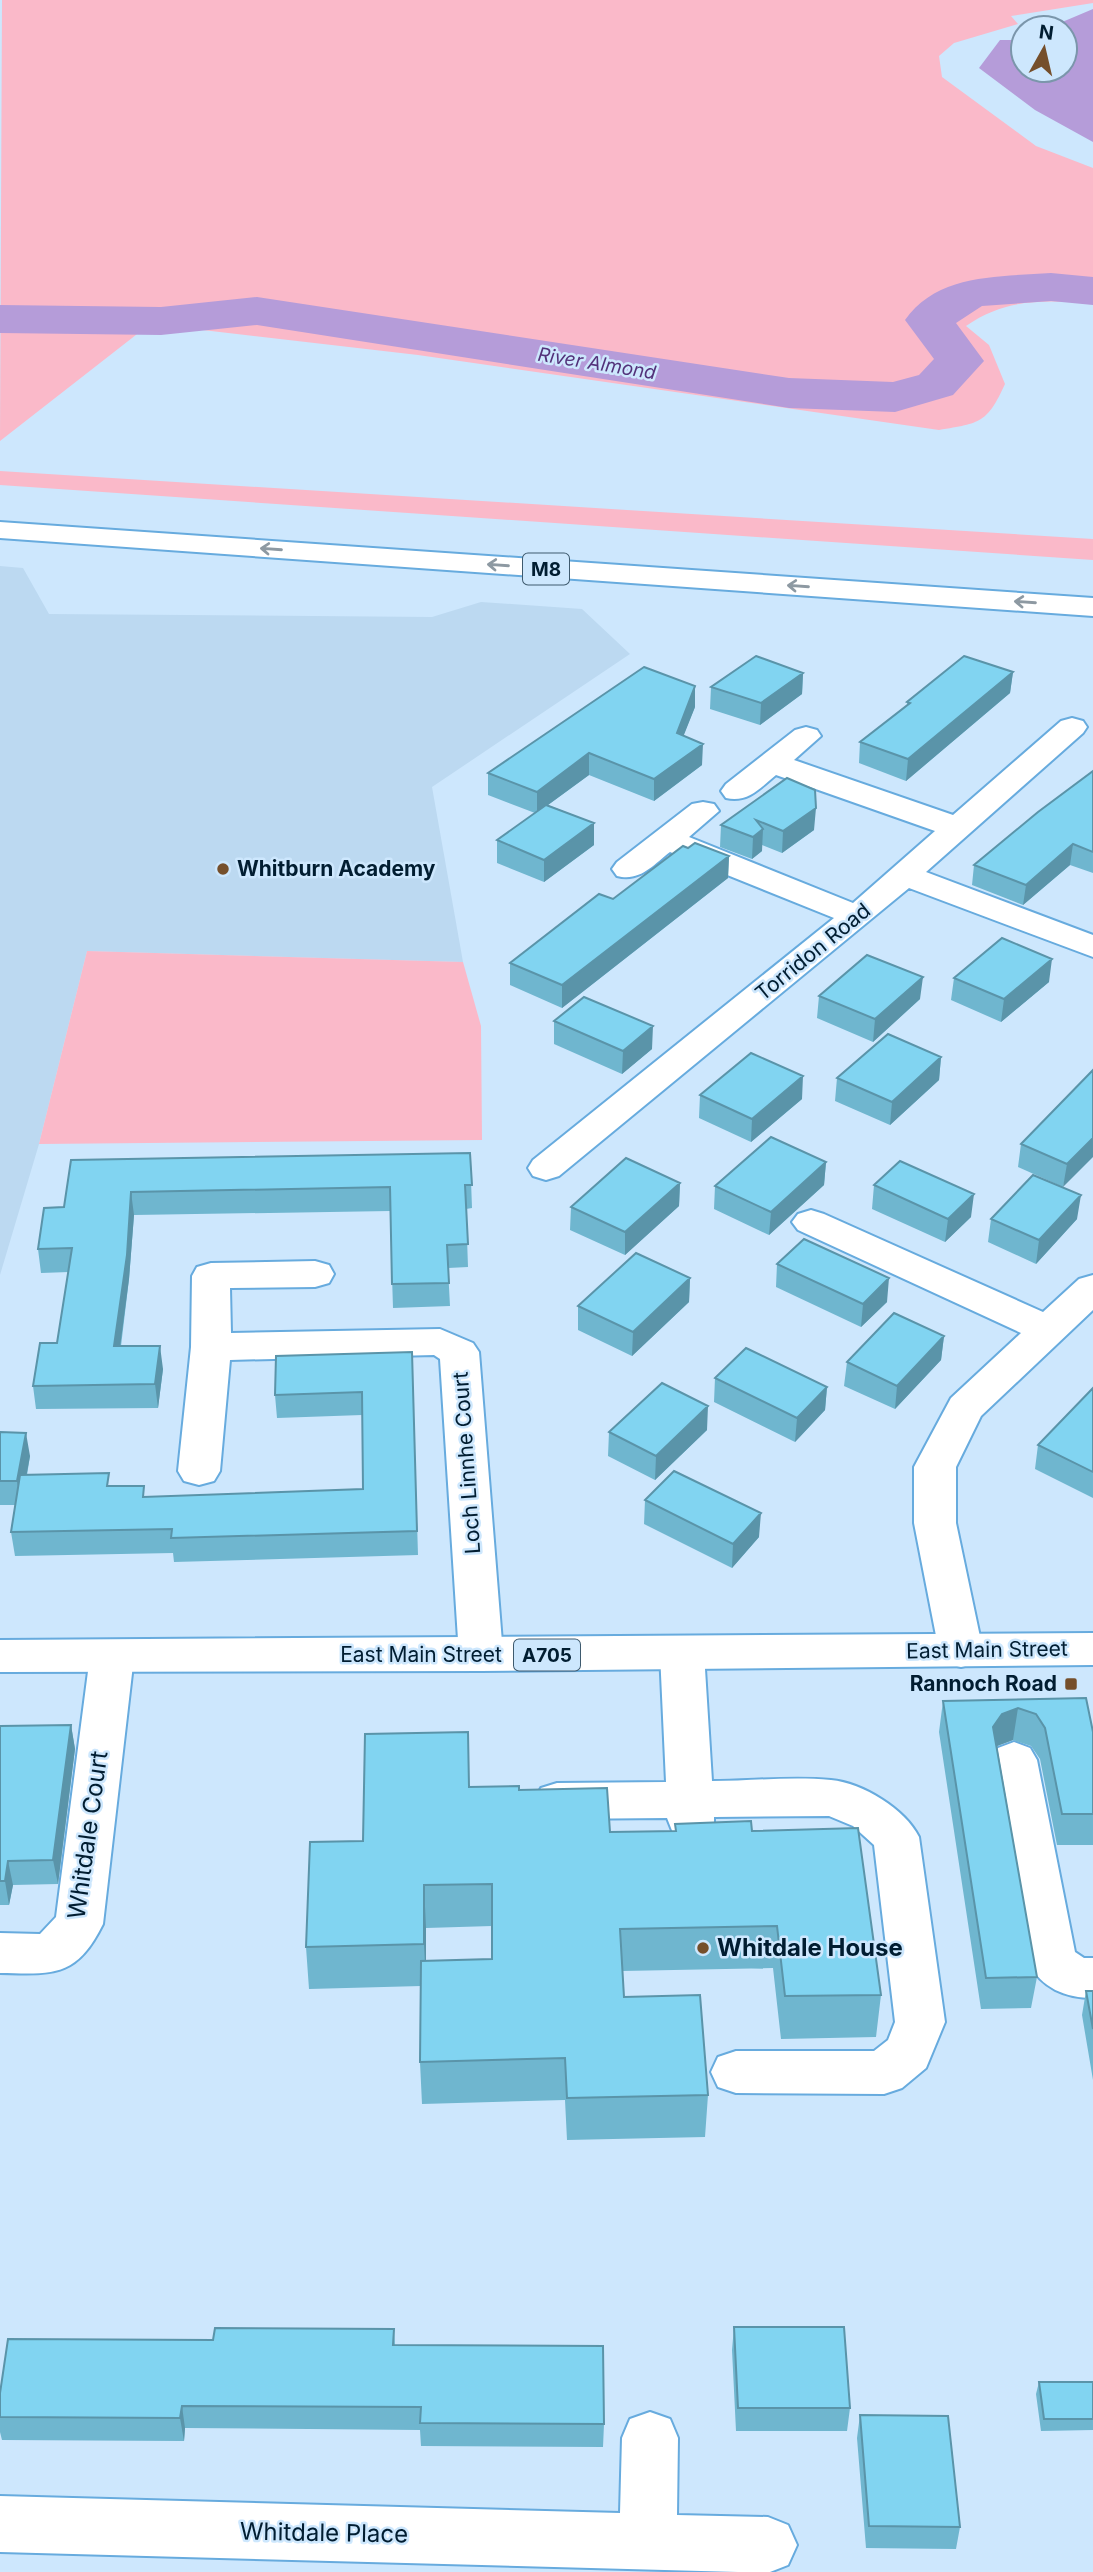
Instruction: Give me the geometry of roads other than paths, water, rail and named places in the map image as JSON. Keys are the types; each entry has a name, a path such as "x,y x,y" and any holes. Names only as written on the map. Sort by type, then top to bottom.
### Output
{"main road":[{"path":"0,504 153,515"},
{"name":"M8","path":"0,530 1093,607"},
{"name":"Torridon Road","path":"546,1168 857,916 1072,727"},
{"path":"737,791 806,736"},
{"path":"772,763 958,828"},
{"path":"628,869 703,811"},
{"path":"667,839 857,916"},
{"path":"905,875 1093,947"},
{"path":"811,1222 1048,1330"},
{"path":"198,1471 211,1347 211,1276 315,1274"},
{"path":"961,1651 935,1523 935,1467 965,1408 1093,1287"},
{"name":"Loch Linnhe Court","path":"211,1347 440,1342 459,1352 481,1655"},
{"name":"East Main Street","path":"0,1656 1093,1649"},
{"path":"682,1653 690,1819"},
{"name":"Whitdale Court","path":"0,1953 52,1954 79,1924 112,1656"},
{"path":"1014,1760 1053,1963 1076,1978 1093,1978"},
{"path":"545,1802 690,1819 833,1798 869,1813 896,1837 920,2022 908,2053 884,2073 736,2073"},
{"path":"648,2541 650,2438"},
{"name":"Whitdale Place","path":"0,2524 768,2545"}],"waterway":[{"name":"River Almond","path":"0,319 161,321 257,311 789,393 895,397 936,385 960,361 929,320 970,293 1051,287 1093,291"}],"place":[{"name":"Whitburn Academy","path":"223,869"},
{"name":"Rannoch Road","path":"1071,1684"},
{"name":"Whitdale House","path":"703,1948"}]}
